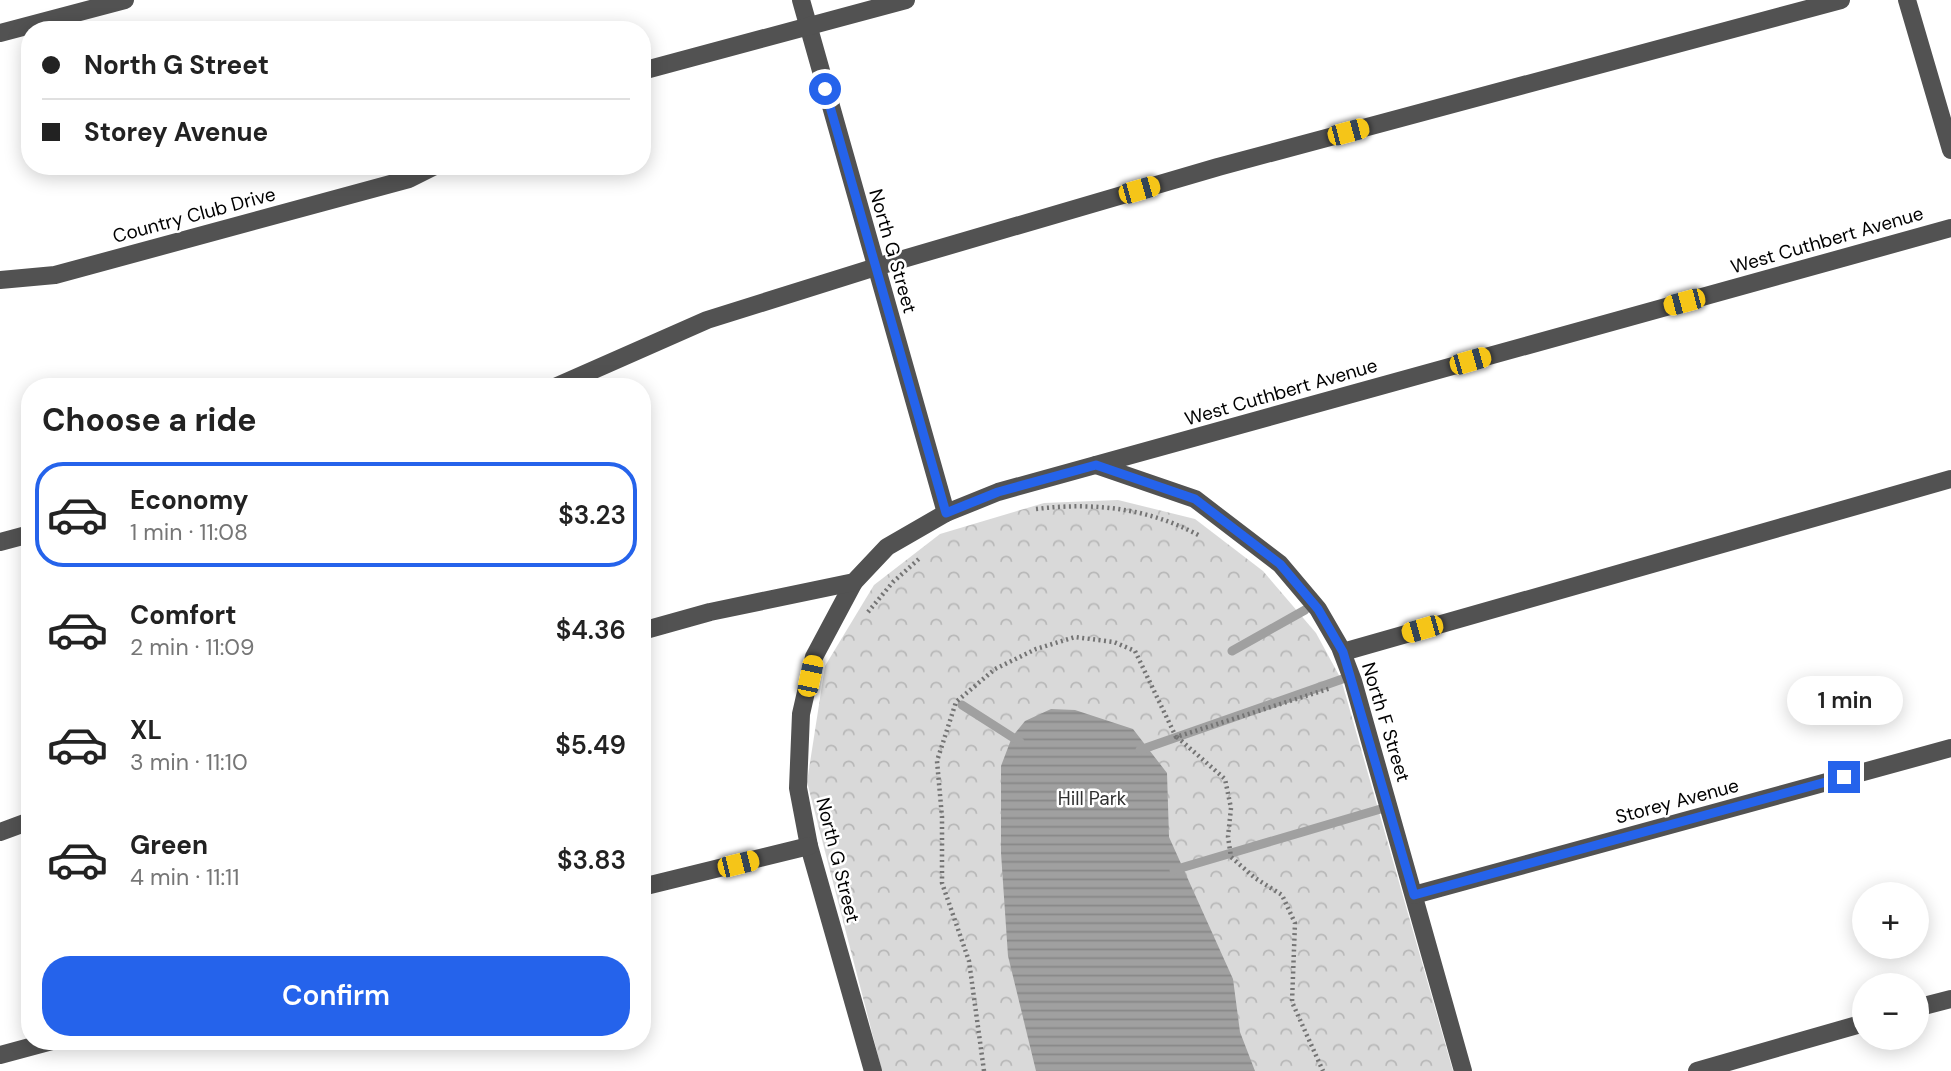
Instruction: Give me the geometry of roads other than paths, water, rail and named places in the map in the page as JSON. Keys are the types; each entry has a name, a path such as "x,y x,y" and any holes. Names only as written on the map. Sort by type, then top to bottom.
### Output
{"street":[{"path":"45,21 125,0"},
{"name":"North G Street","path":"801,0 946,513"},
{"path":"651,69 906,0"},
{"path":"575,378 707,320 876,267 1218,166 1841,0"},
{"path":"1907,0 1951,150"},
{"path":"0,33 21,27"},
{"name":"Country Club Drive","path":"0,280 55,275 417,175"},
{"name":"West Cuthbert Avenue","path":"854,582 887,547 946,513 998,492 1951,228"},
{"name":"North F Street","path":"1096,465 1195,499 1280,564 1318,609 1343,652 1353,681 1463,1071"},
{"path":"1343,652 1951,479"},
{"path":"0,542 21,536"},
{"path":"651,628 710,612 854,582"},
{"name":"North G Street","path":"854,582 814,657 802,715 799,788 809,846 873,1071"},
{"name":"Storey Avenue","path":"1414,895 1951,748"},
{"path":"0,832 21,824"},
{"path":"651,885 809,846"},
{"path":"1929,1005 1951,999"},
{"path":"1697,1071 1852,1026"},
{"path":"0,1055 21,1049"}],"waterway":[{"path":"1232,651 1305,610"},
{"path":"1140,750 1351,676"},
{"path":"962,705 1020,742"},
{"path":"1174,870 1384,808"}],"park label":[{"name":"Hill Park","path":"1092,798"}]}
